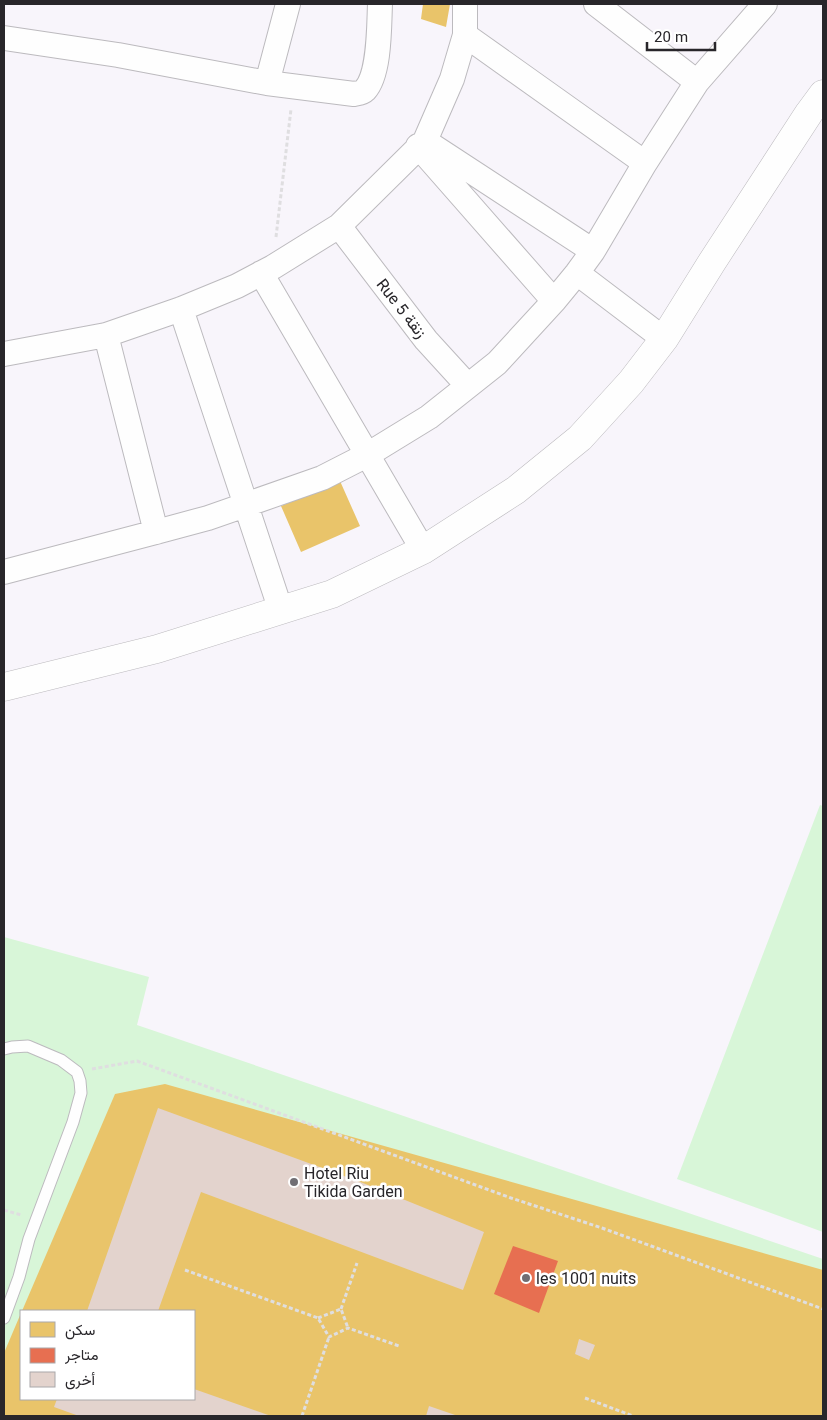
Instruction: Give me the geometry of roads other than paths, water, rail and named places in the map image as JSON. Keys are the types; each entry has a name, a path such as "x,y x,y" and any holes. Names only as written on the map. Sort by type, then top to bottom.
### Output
{"street":[{"path":"267,83 288,4"},
{"path":"4,38 118,55 267,83 354,94 366,89 376,62 380,4"},
{"path":"4,354 106,335 181,309 238,286 339,226 421,144 452,79 465,35 465,4"},
{"path":"596,4 697,82"},
{"path":"4,572 156,532 246,505 322,478 367,455 429,417 497,363 577,273 593,251 645,162 697,82 753,8"},
{"path":"465,35 645,162"},
{"path":"4,687 157,649 332,594 424,550 516,490 580,438 631,382 664,339 755,196 823,94"},
{"path":"421,144 593,251"},
{"path":"421,144 554,301"},
{"name":"Rue 5 زنقة","path":"339,226 426,340 468,386"},
{"path":"267,270 367,455 424,550"},
{"path":"577,273 664,339"},
{"path":"181,309 281,611"},
{"path":"106,335 156,532"}],"lane":[{"path":"4,1049 28,1046 61,1060 77,1072 82,1093 73,1122 29,1238 19,1277 4,1318"}],"place":[{"name":"Hotel Riu Tikida Garden","path":"294,1182"},
{"name":"les 1001 nuits","path":"526,1278"}]}
